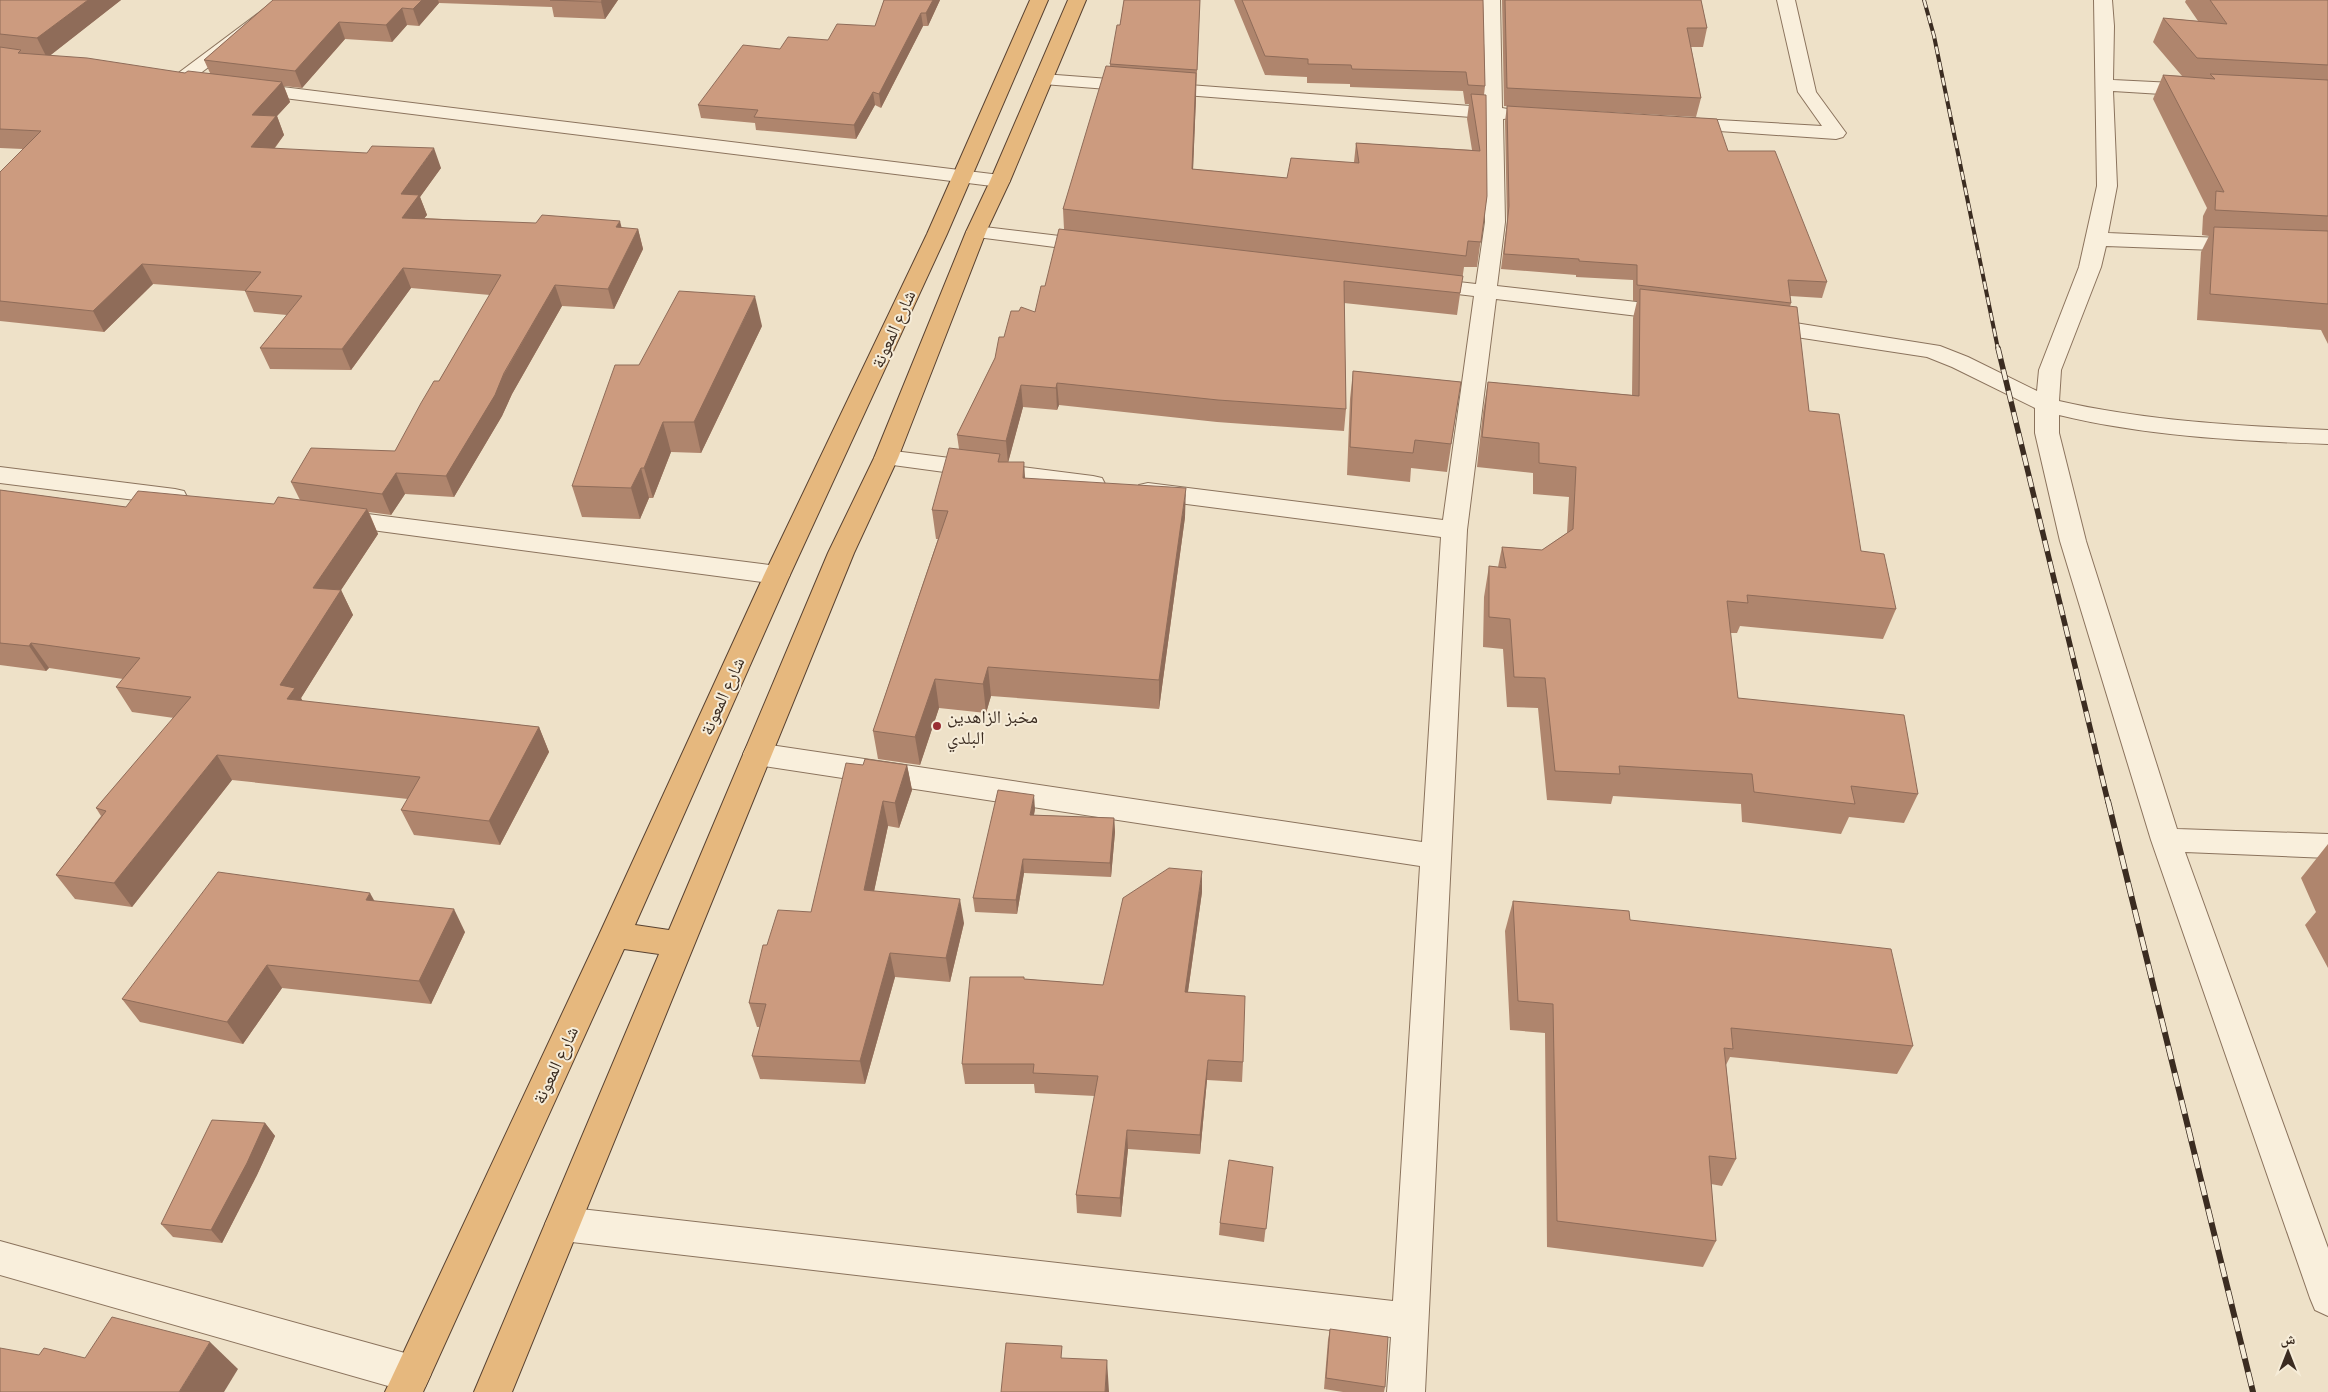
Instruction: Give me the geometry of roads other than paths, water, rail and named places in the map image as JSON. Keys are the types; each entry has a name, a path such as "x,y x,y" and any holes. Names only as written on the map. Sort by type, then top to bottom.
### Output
{"highway":[{"name":"شارع المعونة","path":"408,1383 615,935 777,575 874,369 962,176 1039,0"},
{"path":"493,1392 841,553 886,458 976,232 1000,181 1077,0"},
{"path":"615,935 678,944"}],"street":[{"path":"179,81 287,0"},
{"path":"1406,1392 1454,530 1495,222 1491,0"},
{"path":"1660,123 1836,133 1807,92 1786,0"},
{"path":"2102,0 2105,26 2104,85 2107,186 2090,267 2050,370 2046,405 2047,433 2073,541 2166,840 2328,1298"},
{"path":"160,79 209,85"},
{"path":"1043,79 1524,115"},
{"path":"2104,85 2211,91"},
{"path":"229,87 1000,181"},
{"path":"976,232 1113,248"},
{"path":"2097,239 2261,246"},
{"path":"1408,282 1693,316"},
{"path":"1742,322 1932,351 1960,362 2046,405 2097,417 2252,434 2328,437"},
{"path":"886,458 1454,530"},
{"path":"0,475 197,500"},
{"path":"315,515 777,575"},
{"path":"758,754 1436,856"},
{"path":"2166,840 2328,846"},
{"path":"563,1224 1411,1322"},
{"path":"0,1258 408,1383"}],"railway":[{"path":"1924,0 1934,36 1998,349"},
{"path":"1998,348 2108,802"},
{"path":"2108,801 2253,1392"}],"place":[{"name":"مخبز الزاهدين البلدي","path":"937,726"}]}
